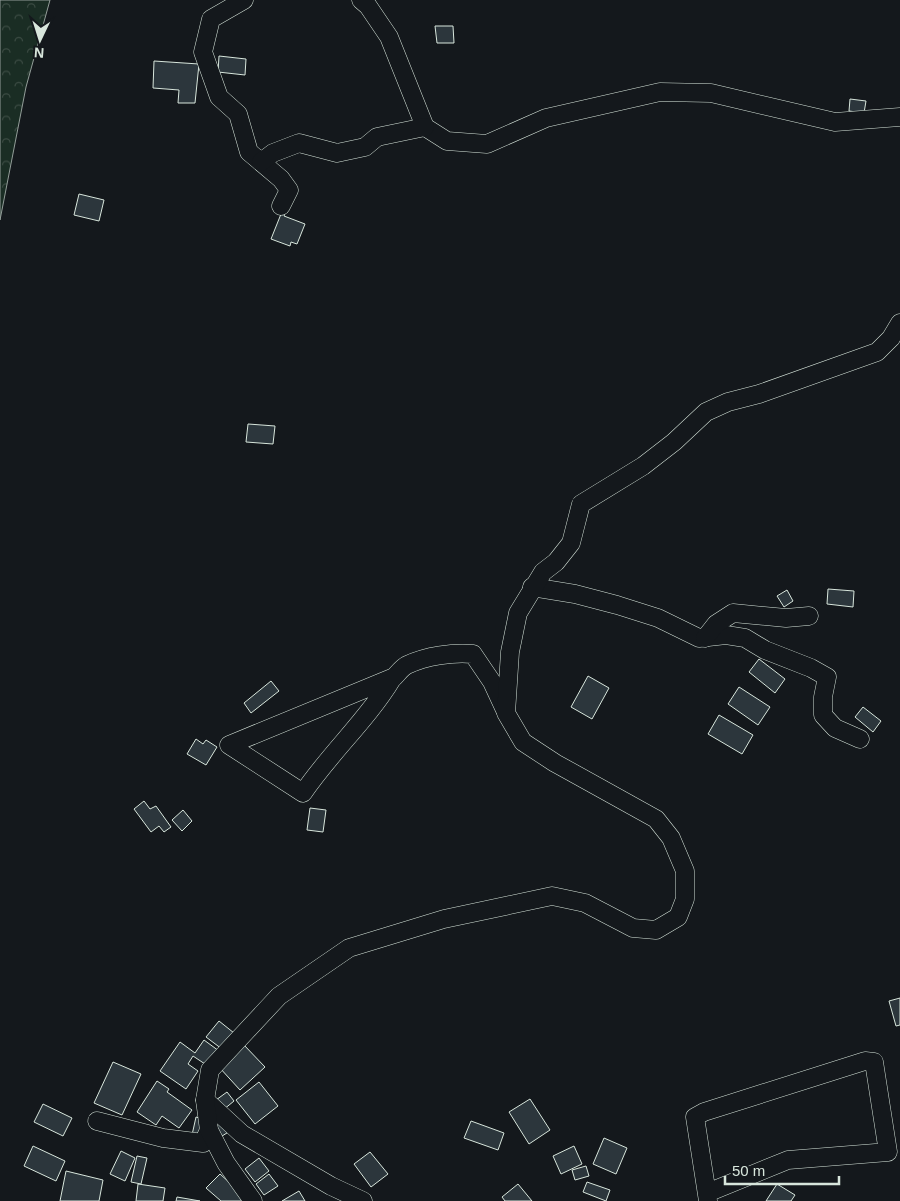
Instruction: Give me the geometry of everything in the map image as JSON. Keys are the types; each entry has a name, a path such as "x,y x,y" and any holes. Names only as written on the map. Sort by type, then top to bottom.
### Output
{"street":[{"path":"244,0 211,19 203,52 219,97 238,114 248,152 281,179 289,190 281,206"},
{"path":"361,0 368,6 389,37 425,127 447,141 487,144 546,118 660,92 711,93 835,122 900,117"},
{"path":"261,162 273,153 299,143 337,153 365,147 377,137 425,127"},
{"path":"506,713 510,652 518,613 532,587 571,543 581,504 643,466 674,442 706,412 728,402 759,394 877,352 891,338 900,323"},
{"path":"532,587 575,594 617,605 658,618 699,638 726,634 745,638 765,650 812,668 827,678 822,697 823,715 835,728 860,740"},
{"path":"705,638 716,624 734,613 786,618 809,616"},
{"path":"253,1201 226,1163 209,1130 205,1100 210,1070 279,996 349,948 444,919 552,896 585,903 634,928 656,930 678,917 685,899 685,871 671,838 656,819 555,763 523,742 506,713 492,682 473,654 456,652 406,666 394,677 379,700 320,768 303,792 228,745 394,677"},
{"path":"866,1061 874,1062 888,1152 788,1160 708,1197 695,1117 704,1112 866,1061"},
{"path":"205,1100 242,1134 331,1186 363,1201"},
{"path":"97,1121 163,1138 203,1143 209,1130"}],"green space":[{"path":"0,0 50,0 26,87 0,220"}],"building":[{"path":"435,26 453,26 454,43 437,43"},
{"path":"219,56 246,59 245,75 218,72"},
{"path":"154,61 199,64 195,103 178,103 179,90 153,88"},
{"path":"850,99 866,101 864,113 849,111"},
{"path":"79,194 104,200 99,221 74,215"},
{"path":"285,204 288,207 284,216 305,224 297,244 291,242 290,246 271,239"},
{"path":"248,424 275,426 273,444 246,442"},
{"path":"828,589 854,591 853,607 827,604"},
{"path":"787,590 793,601 784,607 777,596"},
{"path":"759,659 785,679 775,693 749,672"},
{"path":"588,676 609,688 592,719 571,707"},
{"path":"271,681 279,691 251,713 244,703"},
{"path":"739,687 770,707 758,725 728,704"},
{"path":"863,707 881,721 873,732 855,717"},
{"path":"719,715 753,735 742,754 708,734"},
{"path":"196,739 203,744 206,740 217,747 206,765 187,754"},
{"path":"144,801 150,809 156,806 171,827 164,832 159,826 151,832 134,809"},
{"path":"310,808 326,810 323,832 307,830"},
{"path":"183,810 192,821 182,831 172,820"},
{"path":"900,998 900,1025 896,1026 889,1001"},
{"path":"219,1021 234,1033 222,1049 206,1037"},
{"path":"204,1040 219,1051 208,1066 193,1056 188,1064 198,1071 186,1089 160,1071 180,1042 195,1053"},
{"path":"243,1044 265,1067 240,1090 219,1067"},
{"path":"113,1062 141,1074 122,1115 94,1103"},
{"path":"157,1081 169,1089 167,1092 192,1110 179,1128 162,1116 156,1125 137,1112"},
{"path":"259,1082 278,1106 255,1124 236,1100"},
{"path":"227,1092 234,1101 223,1110 216,1100"},
{"path":"530,1099 550,1130 529,1144 509,1112"},
{"path":"43,1104 72,1118 63,1136 34,1122"},
{"path":"196,1117 206,1120 202,1138 192,1135"},
{"path":"223,1118 230,1131 219,1138 211,1124"},
{"path":"471,1121 504,1133 498,1150 464,1138"},
{"path":"604,1138 627,1148 616,1174 593,1164"},
{"path":"33,1146 65,1161 56,1181 24,1166"},
{"path":"574,1146 582,1164 561,1174 553,1156"},
{"path":"121,1151 135,1158 125,1181 110,1174"},
{"path":"370,1152 388,1174 371,1187 354,1164"},
{"path":"137,1156 147,1158 141,1184 131,1182"},
{"path":"259,1158 269,1171 255,1182 245,1169"},
{"path":"586,1166 589,1176 575,1180 572,1170"},
{"path":"66,1171 103,1180 99,1201 60,1201"},
{"path":"220,1174 250,1201 221,1201 206,1188"},
{"path":"269,1174 278,1186 264,1195 256,1184"},
{"path":"587,1182 610,1190 606,1201 583,1192"},
{"path":"138,1184 165,1188 163,1201 136,1201"},
{"path":"518,1184 532,1201 505,1201 502,1197"},
{"path":"777,1184 795,1195 791,1201 766,1201"},
{"path":"299,1191 305,1201 282,1201"},
{"path":"177,1197 200,1201 176,1201"}]}
